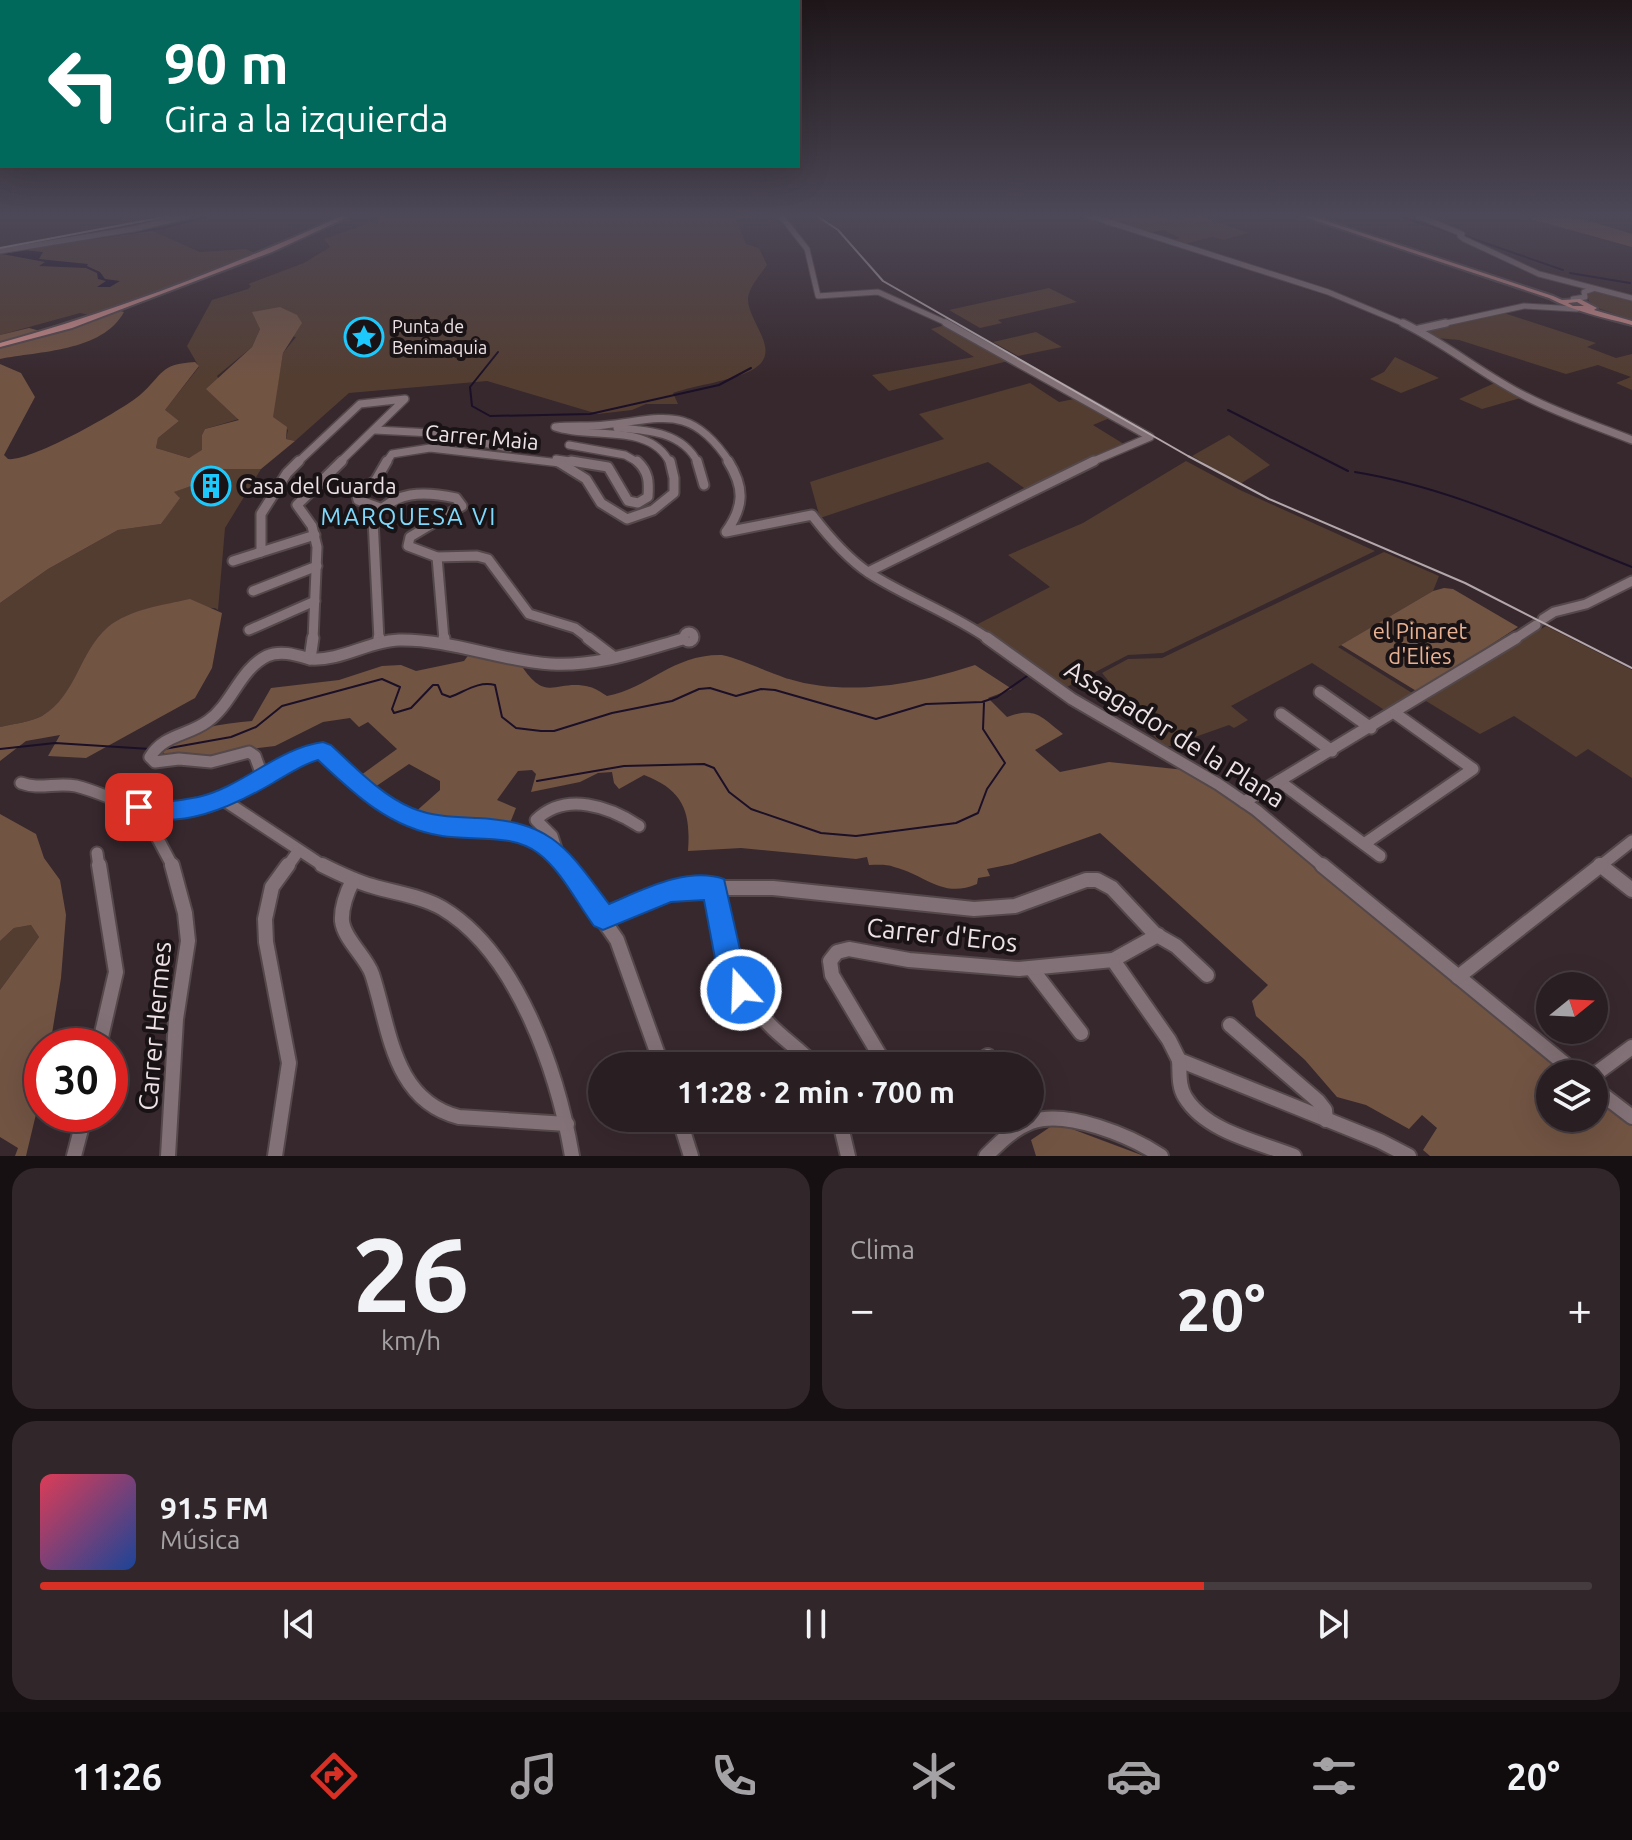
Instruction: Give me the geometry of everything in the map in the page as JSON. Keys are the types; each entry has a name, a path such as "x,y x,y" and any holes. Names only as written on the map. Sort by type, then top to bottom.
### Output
{"main road":[{"path":"0,345 69,326 219,270"},
{"path":"1467,270 1632,322"},
{"path":"1565,303 1585,305"}],"street":[{"path":"812,270 818,296 878,292 968,333 1150,437 1069,472 1022,499 879,564 868,572"},
{"path":"1260,270 1328,292 1418,329 1528,398 1632,440"},
{"path":"1529,270 1632,298"},
{"path":"1585,305 1584,292 1593,289"},
{"path":"1418,329 1524,306 1565,303"},
{"path":"261,552 261,514 287,473 360,404 405,399 297,505 310,517 315,535 315,629 310,659"},
{"name":"Carrer Maia","path":"380,508 356,496 374,482 389,456 396,452 430,448 513,459 555,459 584,477 601,503 626,519 649,512 673,495 676,483 671,465 654,443 555,428 668,417 685,422 726,459 741,489 739,514 734,524 726,530 728,533 811,515"},
{"path":"600,426 657,430 669,434 692,455 704,485"},
{"path":"375,430 432,433 509,448"},
{"path":"555,459 605,466 612,471 628,501 638,503 648,497 645,472 636,458 623,453 569,445"},
{"path":"379,642 373,519 380,508 394,498 412,494 443,495 460,501 459,509 407,541 409,547 437,557 488,559 529,614 575,628 613,657"},
{"name":"Assagador de la Plana","path":"811,515 831,540 868,572 969,625 1072,699 1244,802 1303,846 1559,1060"},
{"path":"233,561 315,535"},
{"path":"437,557 444,643"},
{"path":"253,591 317,566"},
{"path":"1244,802 1396,714 1554,612 1583,606 1632,581"},
{"path":"249,630 315,601"},
{"path":"263,778 255,756 249,752 207,763 179,759 155,762 150,757 165,740 211,719 256,661 290,653 310,659 341,657 379,642 444,643 547,664 581,664 683,639"},
{"path":"1320,692 1371,728"},
{"path":"1281,714 1332,751"},
{"path":"1364,844 1473,769 1396,714"},
{"path":"21,783 31,786 74,785 150,811 184,810 222,799 310,752 323,751 366,791 406,817 442,826 495,829 525,835 543,843 558,855 603,918 624,954 657,1052"},
{"path":"1279,781 1380,856"},
{"path":"222,799 297,853 353,880 439,907 463,923 499,960 525,1007 567,1124 572,1156"},
{"path":"558,855 552,836 536,820 543,813 570,807 602,806 639,826"},
{"name":"Carrer Hermes","path":"150,811 150,824 170,857 188,941 176,1019 168,1156"},
{"path":"1458,977 1632,841"},
{"path":"97,853 116,972 103,1028"},
{"path":"275,1156 289,1063 266,942 265,919 272,887 297,853"},
{"path":"1600,865 1632,890"},
{"path":"353,880 344,903 342,923 371,971 394,1056 413,1088 431,1105 452,1116 567,1124"},
{"path":"603,918 670,891 773,888 974,909 1009,907 1086,880 1097,880 1112,888 1158,935 1176,946 1207,975"},
{"path":"715,888 737,985 766,1021 800,1052"},
{"path":"1158,935 1113,960 1169,1040 1179,1060 1183,1093 1194,1106 1219,1125 1294,1156"},
{"name":"Carrer d'Eros","path":"878,1052 832,975 830,961 837,952 849,949 909,960 1031,968 1113,960"},
{"name":"Carrer d'Eros","path":"1031,968 1081,1033"},
{"path":"1230,1025 1318,1101 1325,1110 1326,1120"},
{"path":"1608,1065 1632,1047"},
{"path":"1179,1060 1222,1074 1326,1120 1383,1140 1409,1156"},
{"path":"1608,1099 1632,1117"},
{"path":"986,1156 1029,1123 1058,1116 1122,1136 1161,1156"},
{"path":"74,1156 80,1132"},
{"path":"683,1132 691,1156"},
{"path":"842,1132 848,1156"}],"shaded area":[{"path":"0,270 212,270 94,316 80,313 0,335"},
{"path":"90,270 100,272 105,279 120,281 110,287 97,287 106,281 98,279 97,273"},
{"path":"285,270 764,270 748,298 765,346 765,355 761,363 744,374 673,393 678,404 646,404 632,410 598,414 487,381 349,393 295,441 286,439 288,430 272,417 283,353 296,337 260,329 252,347 217,376 239,419 205,429 202,451 189,458 156,448 158,438 179,421 164,411 199,367 187,346 212,300 248,289 251,286 248,284"},
{"path":"1049,288 1077,302 998,320 1002,323 980,328 949,310"},
{"path":"1592,290 1632,299 1632,320 1598,308 1589,301 1587,293"},
{"path":"1501,312 1596,343 1587,347 1616,358 1632,354 1632,390 1616,383 1631,377 1598,365 1566,374 1459,340 1437,338 1423,331"},
{"path":"945,325 1012,360 889,391 872,375 974,357 931,329"},
{"path":"1036,332 1062,347 1018,356 993,342"},
{"path":"1395,357 1439,378 1401,393 1370,379 1384,372"},
{"path":"1497,382 1524,397 1482,409 1459,399"},
{"path":"1030,383 1059,402 1079,398 1112,417 1093,425 1127,446 1031,493 988,462 820,518 810,482 944,439 919,414"},
{"path":"1229,435 1270,465 1240,484 1192,456"},
{"path":"1186,461 1240,490 1375,551 1163,653 1128,655 1063,689 974,626 1050,587 1008,555 1083,523"},
{"path":"218,469 261,469 225,528 218,610 158,608 141,611 120,621 104,633 93,647 57,705 38,718 0,727 0,603 48,569 118,530 161,524 179,497 173,492 194,485"},
{"path":"1384,552 1439,576 1433,591 1338,647 1417,696 1389,713 1312,663 1231,706 1248,720 1234,728 1229,725 1164,748 1102,673 1128,659 1162,658"},
{"path":"1546,626 1632,670 1632,778 1588,749 1576,757 1514,716 1480,734 1426,701"},
{"path":"31,925 39,937 0,990 0,941 14,928"}],"green space":[{"path":"280,307 297,315 302,323 283,353 273,417 287,427 286,439 295,441 261,469 218,469 194,485 174,492 180,498 161,524 118,530 48,569 0,603 0,364 21,373 35,397 4,455 8,459 35,453 75,434 140,395 168,368 195,362 199,366 165,410 179,421 158,438 156,448 189,458 202,450 205,429 239,420 206,389 252,347 260,329 252,312"},
{"path":"117,310 124,312 114,325 85,342 68,348 0,359 0,335 29,328 51,334"},
{"name":"el Pinaret d'Elies","path":"1453,589 1518,627 1418,692 1341,645 1433,591"},
{"path":"190,599 222,613 212,668 195,698 86,758 48,756 60,735 26,741 0,761 0,727 38,718 54,707 71,685 90,648 108,627 137,612"},
{"path":"470,653 521,665 530,677 545,687 578,685 607,696 703,656 733,658 789,679 835,687 906,683 975,665 1012,689 988,698 1007,717 1031,713 1063,734 1035,750 1060,772 1109,762 1185,770 1227,795 1554,1060 1536,1060 1536,1132 1608,1132 1608,1103 1632,1122 1632,1156 1430,1156 1423,1150 1437,1128 1422,1115 1409,1129 1366,1105 1337,1097 1305,1060 1256,1016 1252,1001 1268,985 1100,833 1012,864 987,869 990,876 978,878 977,884 954,889 891,866 869,865 867,857 856,859 741,848 688,851 688,824 682,804 668,788 644,775 619,789 612,772 531,792 536,774 532,770 518,771 497,800 516,808 510,823 437,822 413,814 440,790 440,781 409,764 372,789 357,778 397,749 368,722 359,727 350,718 323,722 275,746 241,750 222,757 166,756 163,752 170,744 191,733 252,721 271,688 339,680 382,666 401,665 416,671 464,661"},
{"path":"0,814 36,834 44,858 60,880 66,915 53,1028 24,1028 24,1132 32,1132 26,1156 15,1156 18,1148 0,1137 0,990 39,937 31,925 14,928 0,941"},
{"path":"1056,1123 1144,1156 1036,1156 1031,1140"}],"waterway":[{"path":"1570,273 1630,283"},
{"path":"498,352 470,387 472,406 490,416 590,414 719,385 751,368"},
{"path":"1228,410 1348,471"},
{"path":"1355,472 1391,479 1461,500 1632,567"},
{"path":"164,749 231,737 256,727 282,706 382,679 400,687 392,709 394,713 411,708 433,685 438,685 442,694 450,697 478,685 489,684 495,685 502,717 516,728 554,731 612,713 672,701 699,689 710,688 736,696 761,689 775,690 876,719 926,704 982,702 997,697 1027,676"},
{"path":"537,781 624,766 704,764 714,768 729,792 751,809 821,833 856,836 956,823 978,813 987,789 1005,763 983,729 984,703"},
{"path":"0,749 55,743 150,749"}],"tram line":[{"path":"873,270 883,281 1269,499 1465,583 1632,668"}],"place":[{"name":"Punta de Benimaquia","path":"364,337"},
{"name":"Casa del Guarda","path":"211,486"}],"district":[{"name":"MARQUESA VI","path":"409,517"}],"route":[{"path":"139,807 159,812 203,806 255,783 310,752 323,751 366,791 406,817 442,826 502,829 535,838 558,855 603,918 670,891 715,888 731,969 741,990"}]}
